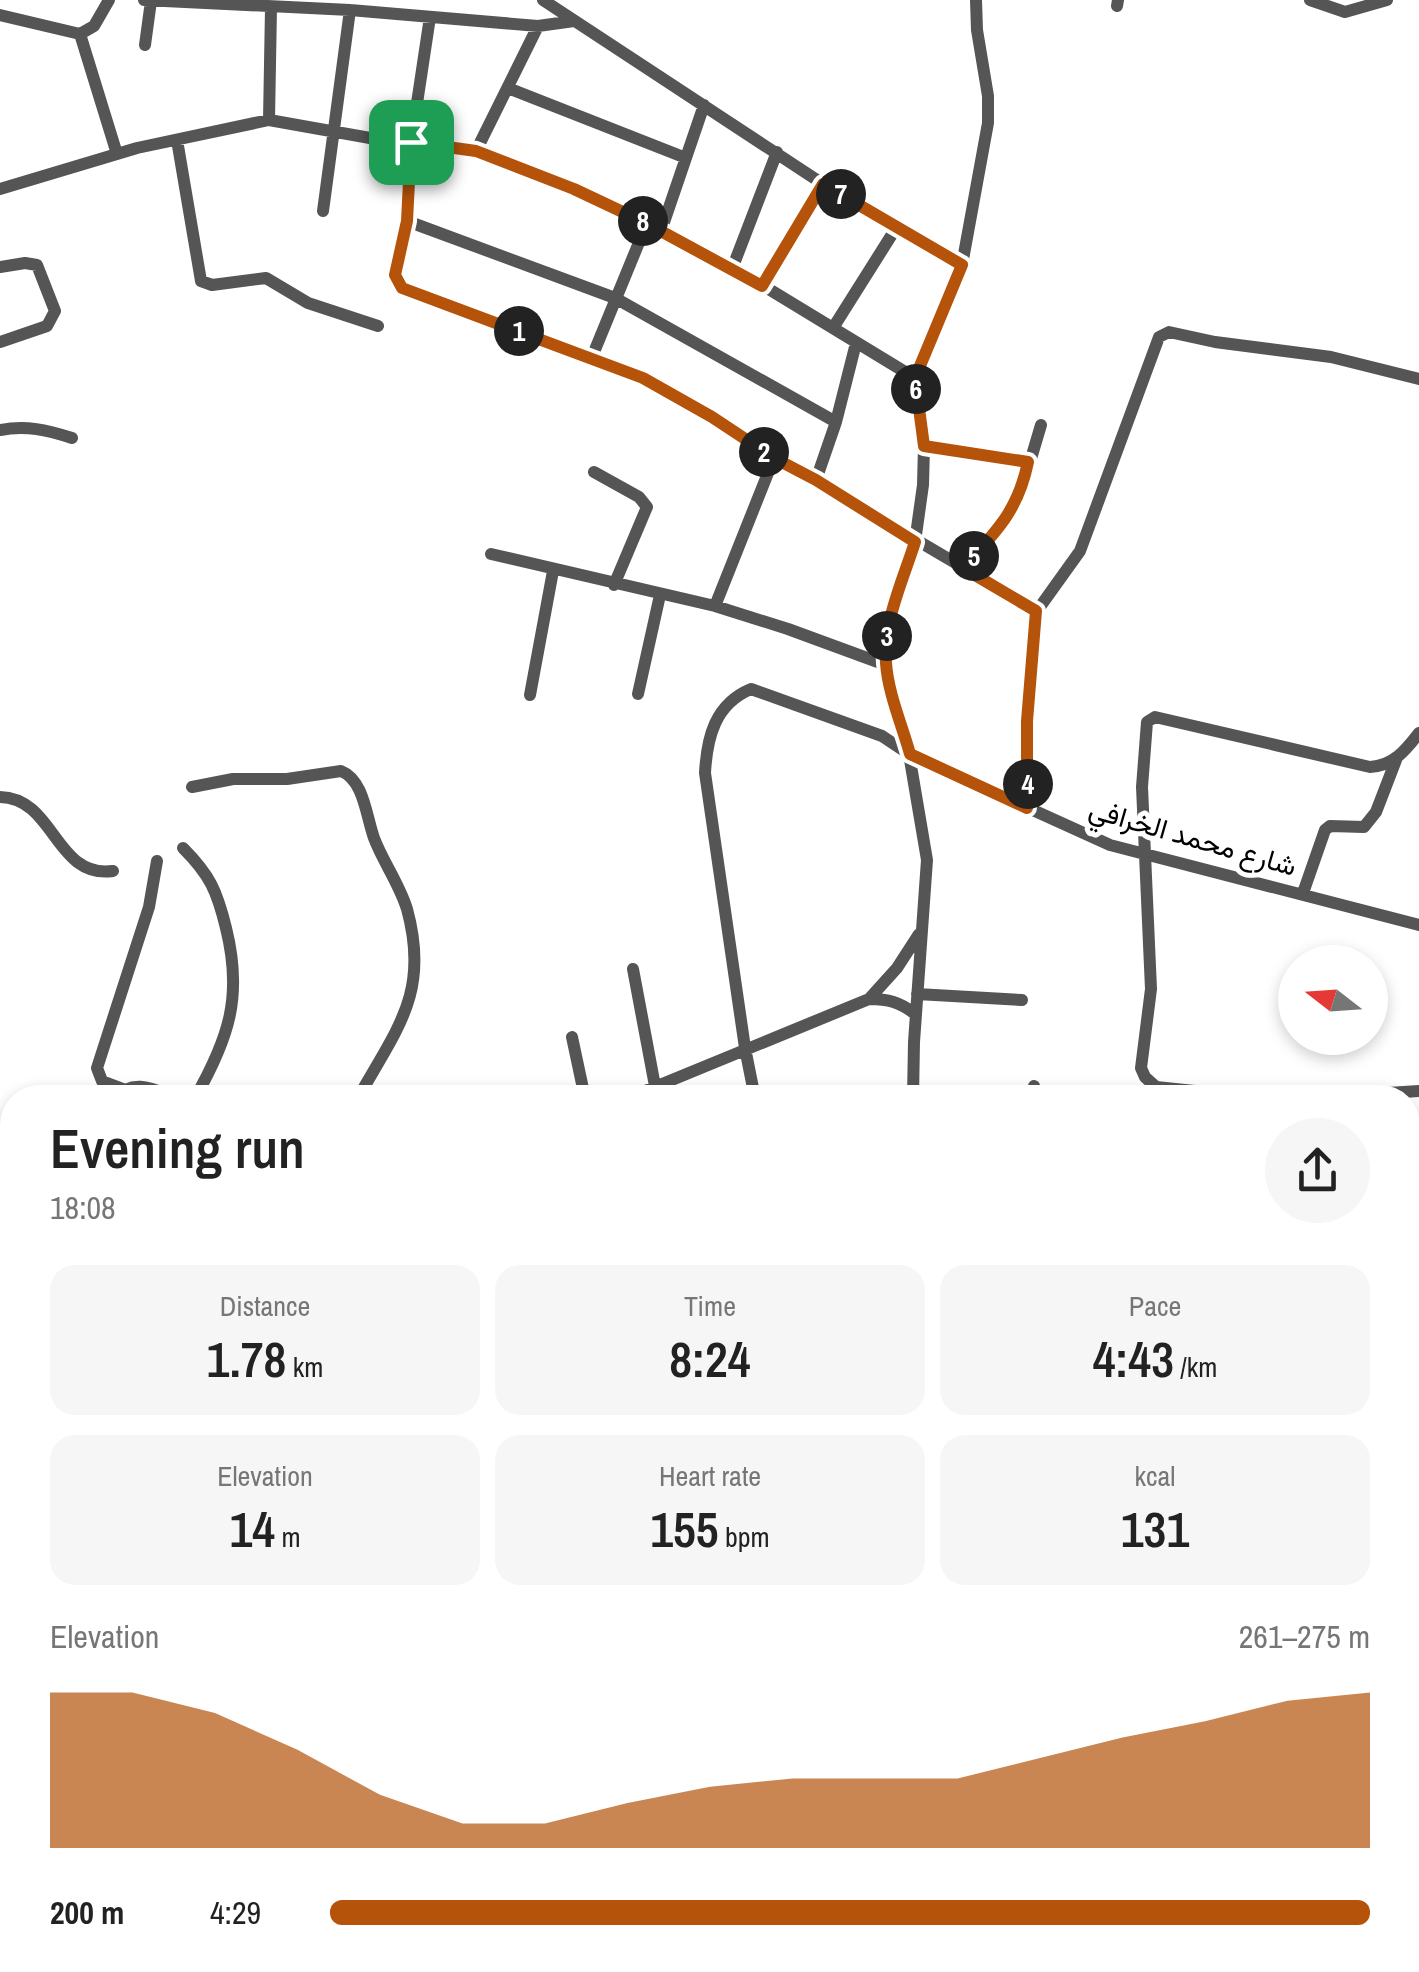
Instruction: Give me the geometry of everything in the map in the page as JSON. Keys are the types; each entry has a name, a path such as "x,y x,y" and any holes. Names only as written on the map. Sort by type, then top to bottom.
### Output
{"street":[{"path":"0,15 80,34 94,26 109,0"},
{"path":"542,0 823,184 962,265"},
{"path":"913,1085 926,860 924,824 886,666 889,626 915,542 923,485 924,446 915,378 962,265 988,122 976,0"},
{"path":"1310,0 1345,12 1387,0"},
{"path":"144,44 147,1 350,10 538,26 574,22"},
{"path":"269,120 271,8"},
{"path":"323,211 350,10"},
{"path":"430,17 411,142 407,221 395,275 402,288 592,357 677,396 774,458 1036,611"},
{"path":"476,151 538,26"},
{"path":"80,34 117,154"},
{"path":"508,88 686,158"},
{"path":"661,231 704,104"},
{"path":"0,189 117,154 269,120 398,143 476,151 574,189 646,223 762,286 915,378"},
{"path":"177,140 200,281 212,285 266,278 308,303 378,326"},
{"path":"732,269 777,152"},
{"path":"762,286 823,184"},
{"path":"407,221 615,298 836,422"},
{"path":"592,357 646,223"},
{"path":"833,328 896,228"},
{"path":"0,267 37,265 55,311 47,326 0,342"},
{"path":"1027,808 1027,721 1036,611 1080,551 1154,344 1164,333 1331,356 1419,379"},
{"path":"816,480 856,343"},
{"path":"963,568 1012,512 1041,425"},
{"path":"0,430 20,426 44,428 72,438"},
{"path":"924,446 1028,462"},
{"path":"715,606 774,458"},
{"path":"594,472 648,507 614,585"},
{"path":"491,554 715,606 788,628 886,666"},
{"path":"530,695 553,571"},
{"path":"638,694 660,595"},
{"name":"شارع محمد الخرافي","path":"752,1085 706,773 707,749 723,707 751,689 882,736 910,754 1078,832 1144,855 1419,925"},
{"path":"1154,1085 1145,1078 1140,1058 1151,990 1144,855 1144,736 1152,718 1370,767 1396,758 1419,733"},
{"path":"1304,893 1324,830 1330,826 1364,826 1370,821 1396,758"},
{"path":"192,787 233,780 287,780 341,771 356,780 380,855 407,909 416,974 410,1004 365,1085"},
{"path":"0,796 27,803 83,868 99,873 113,871"},
{"path":"184,848 217,890 235,969 234,1000 225,1039 202,1085"},
{"path":"107,1085 97,1068 149,907 157,861"},
{"path":"868,999 897,968 920,930"},
{"path":"633,970 655,1085"},
{"path":"917,994 1022,1000"},
{"path":"657,1085 868,999 887,999 915,1014"},
{"path":"572,1038 582,1085"}],"route":[{"path":"411,142 476,151 574,189 762,286 823,184 962,265 915,378 919,412 924,446 1028,462 1023,488 1012,512 963,568 1036,611 1027,721 1027,808 910,754 886,666 886,644 915,542 643,378 402,288 395,275 407,221 411,142"}]}
